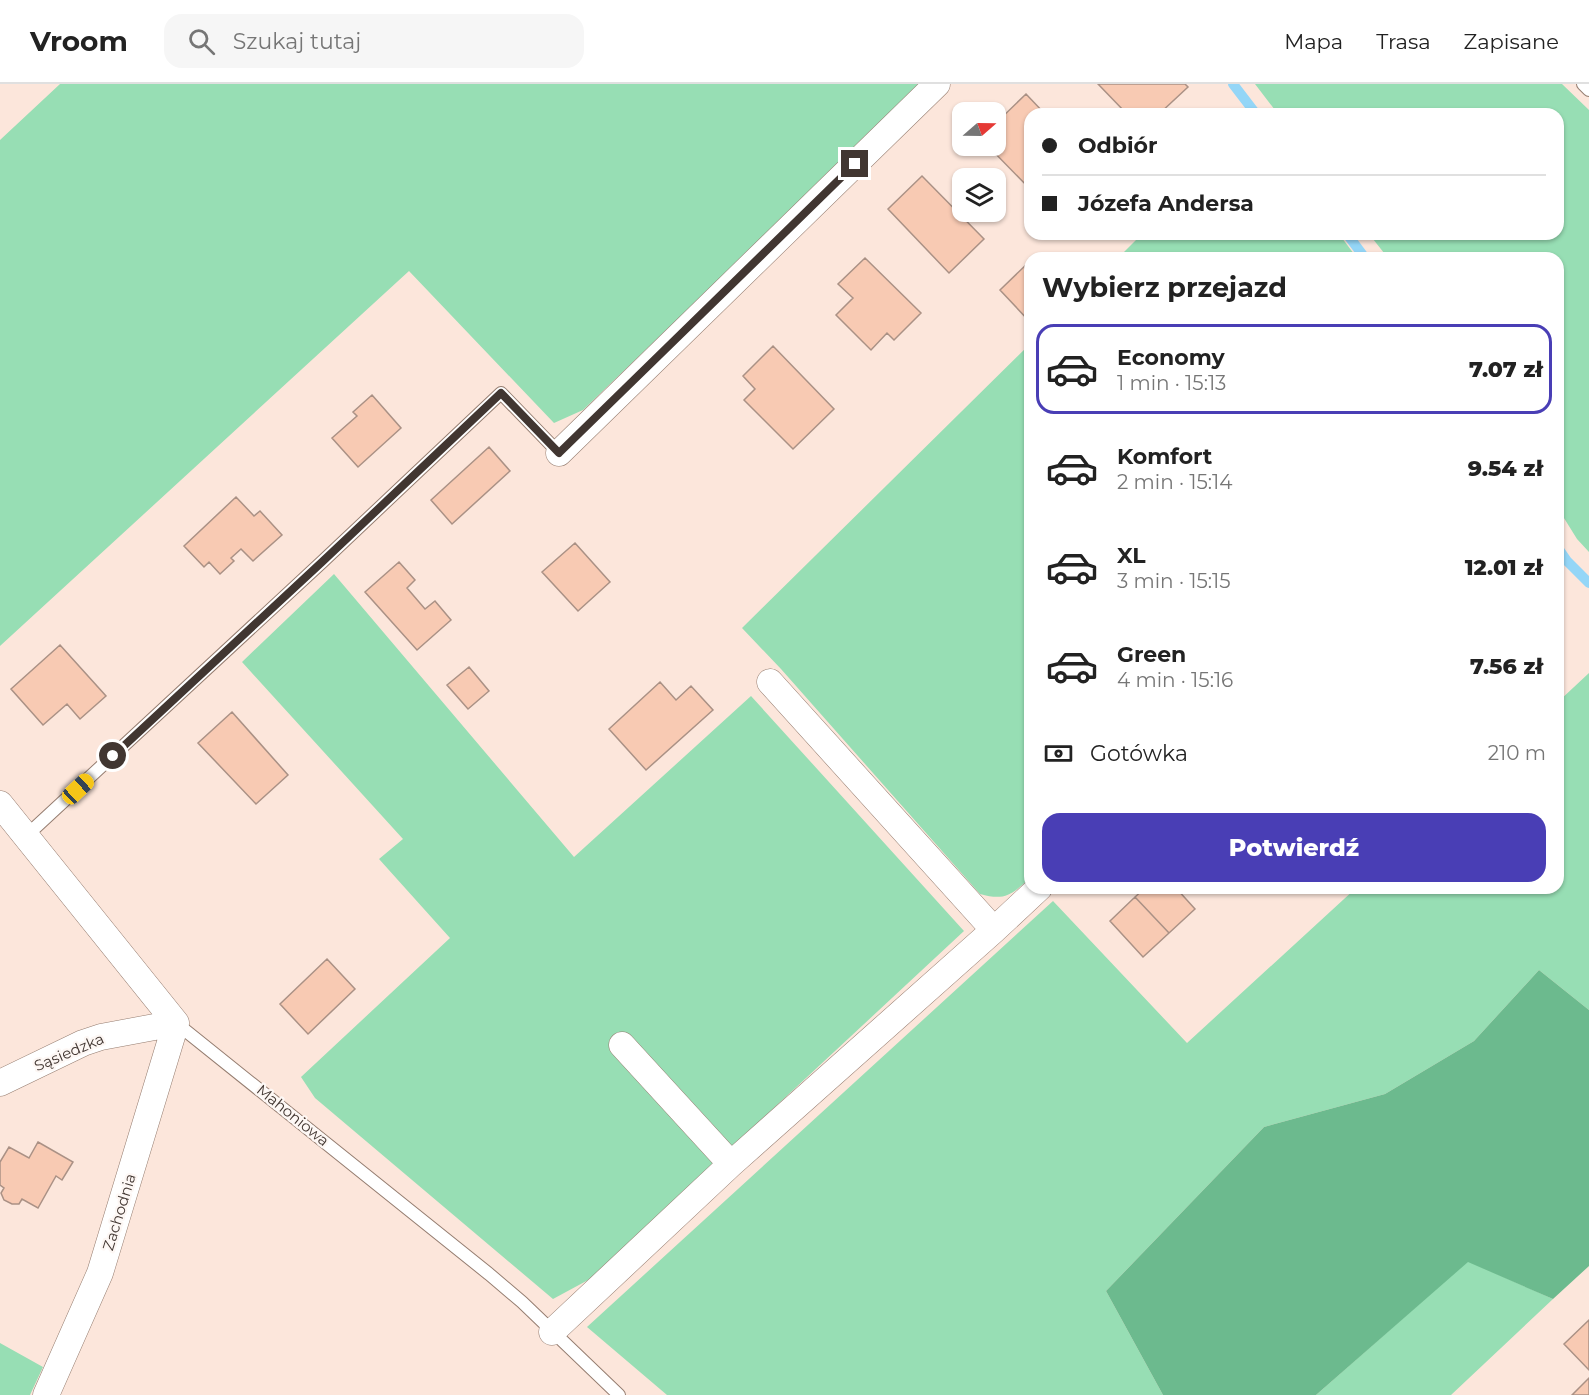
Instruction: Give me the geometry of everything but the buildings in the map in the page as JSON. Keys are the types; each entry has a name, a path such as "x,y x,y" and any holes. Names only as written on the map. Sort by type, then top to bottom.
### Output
{"street":[{"path":"559,453 937,84"},
{"path":"770,682 994,930"},
{"name":"Mahoniowa","path":"0,804 176,1023"},
{"path":"552,1332 731,1164 1033,894"},
{"name":"Sąsiedzka","path":"0,1083 83,1043 101,1037 176,1023"},
{"name":"Zachodnia","path":"46,1395 100,1273 176,1023"},
{"path":"622,1045 731,1164"}],"lane":[{"path":"1583,84 1589,90"},
{"path":"25,837 501,393 559,453"},
{"name":"Mahoniowa","path":"176,1023 489,1274 522,1302 619,1395"}],"green space":[{"path":"60,84 922,84 583,410 554,423 409,271 0,646 0,140"},
{"path":"1255,84 1562,84 1589,110 1589,552 1577,539 1564,518 1564,252 1383,252 1374,240 1564,240 1564,108 1273,108"},
{"path":"1136,240 1344,240 1352,252 1124,252"},
{"path":"1024,350 1024,884 1007,895 996,897 980,894 742,628"},
{"path":"334,574 574,857 751,696 964,931 590,1279 553,1299 315,1098 301,1077 450,938 379,859 403,839 242,662"},
{"path":"1589,673 1589,1010 1539,970 1474,1041 1385,1094 1264,1127 1106,1291 1163,1395 667,1395 587,1327 1053,901 1187,1043 1349,894 1564,894 1564,696"},
{"path":"1539,970 1589,1010 1589,1266 1553,1299 1468,1262 1316,1395 1163,1395 1106,1291 1264,1127 1385,1094 1474,1041"},
{"path":"1468,1261 1553,1299 1451,1395 1316,1395"},
{"path":"0,1343 43,1367 30,1395 0,1395"}],"waterway":[{"path":"1233,84 1251,108"},
{"path":"1352,240 1360,252"},
{"path":"1564,557 1589,583"}],"route":[{"path":"113,756 501,393 559,453 855,164"}]}
